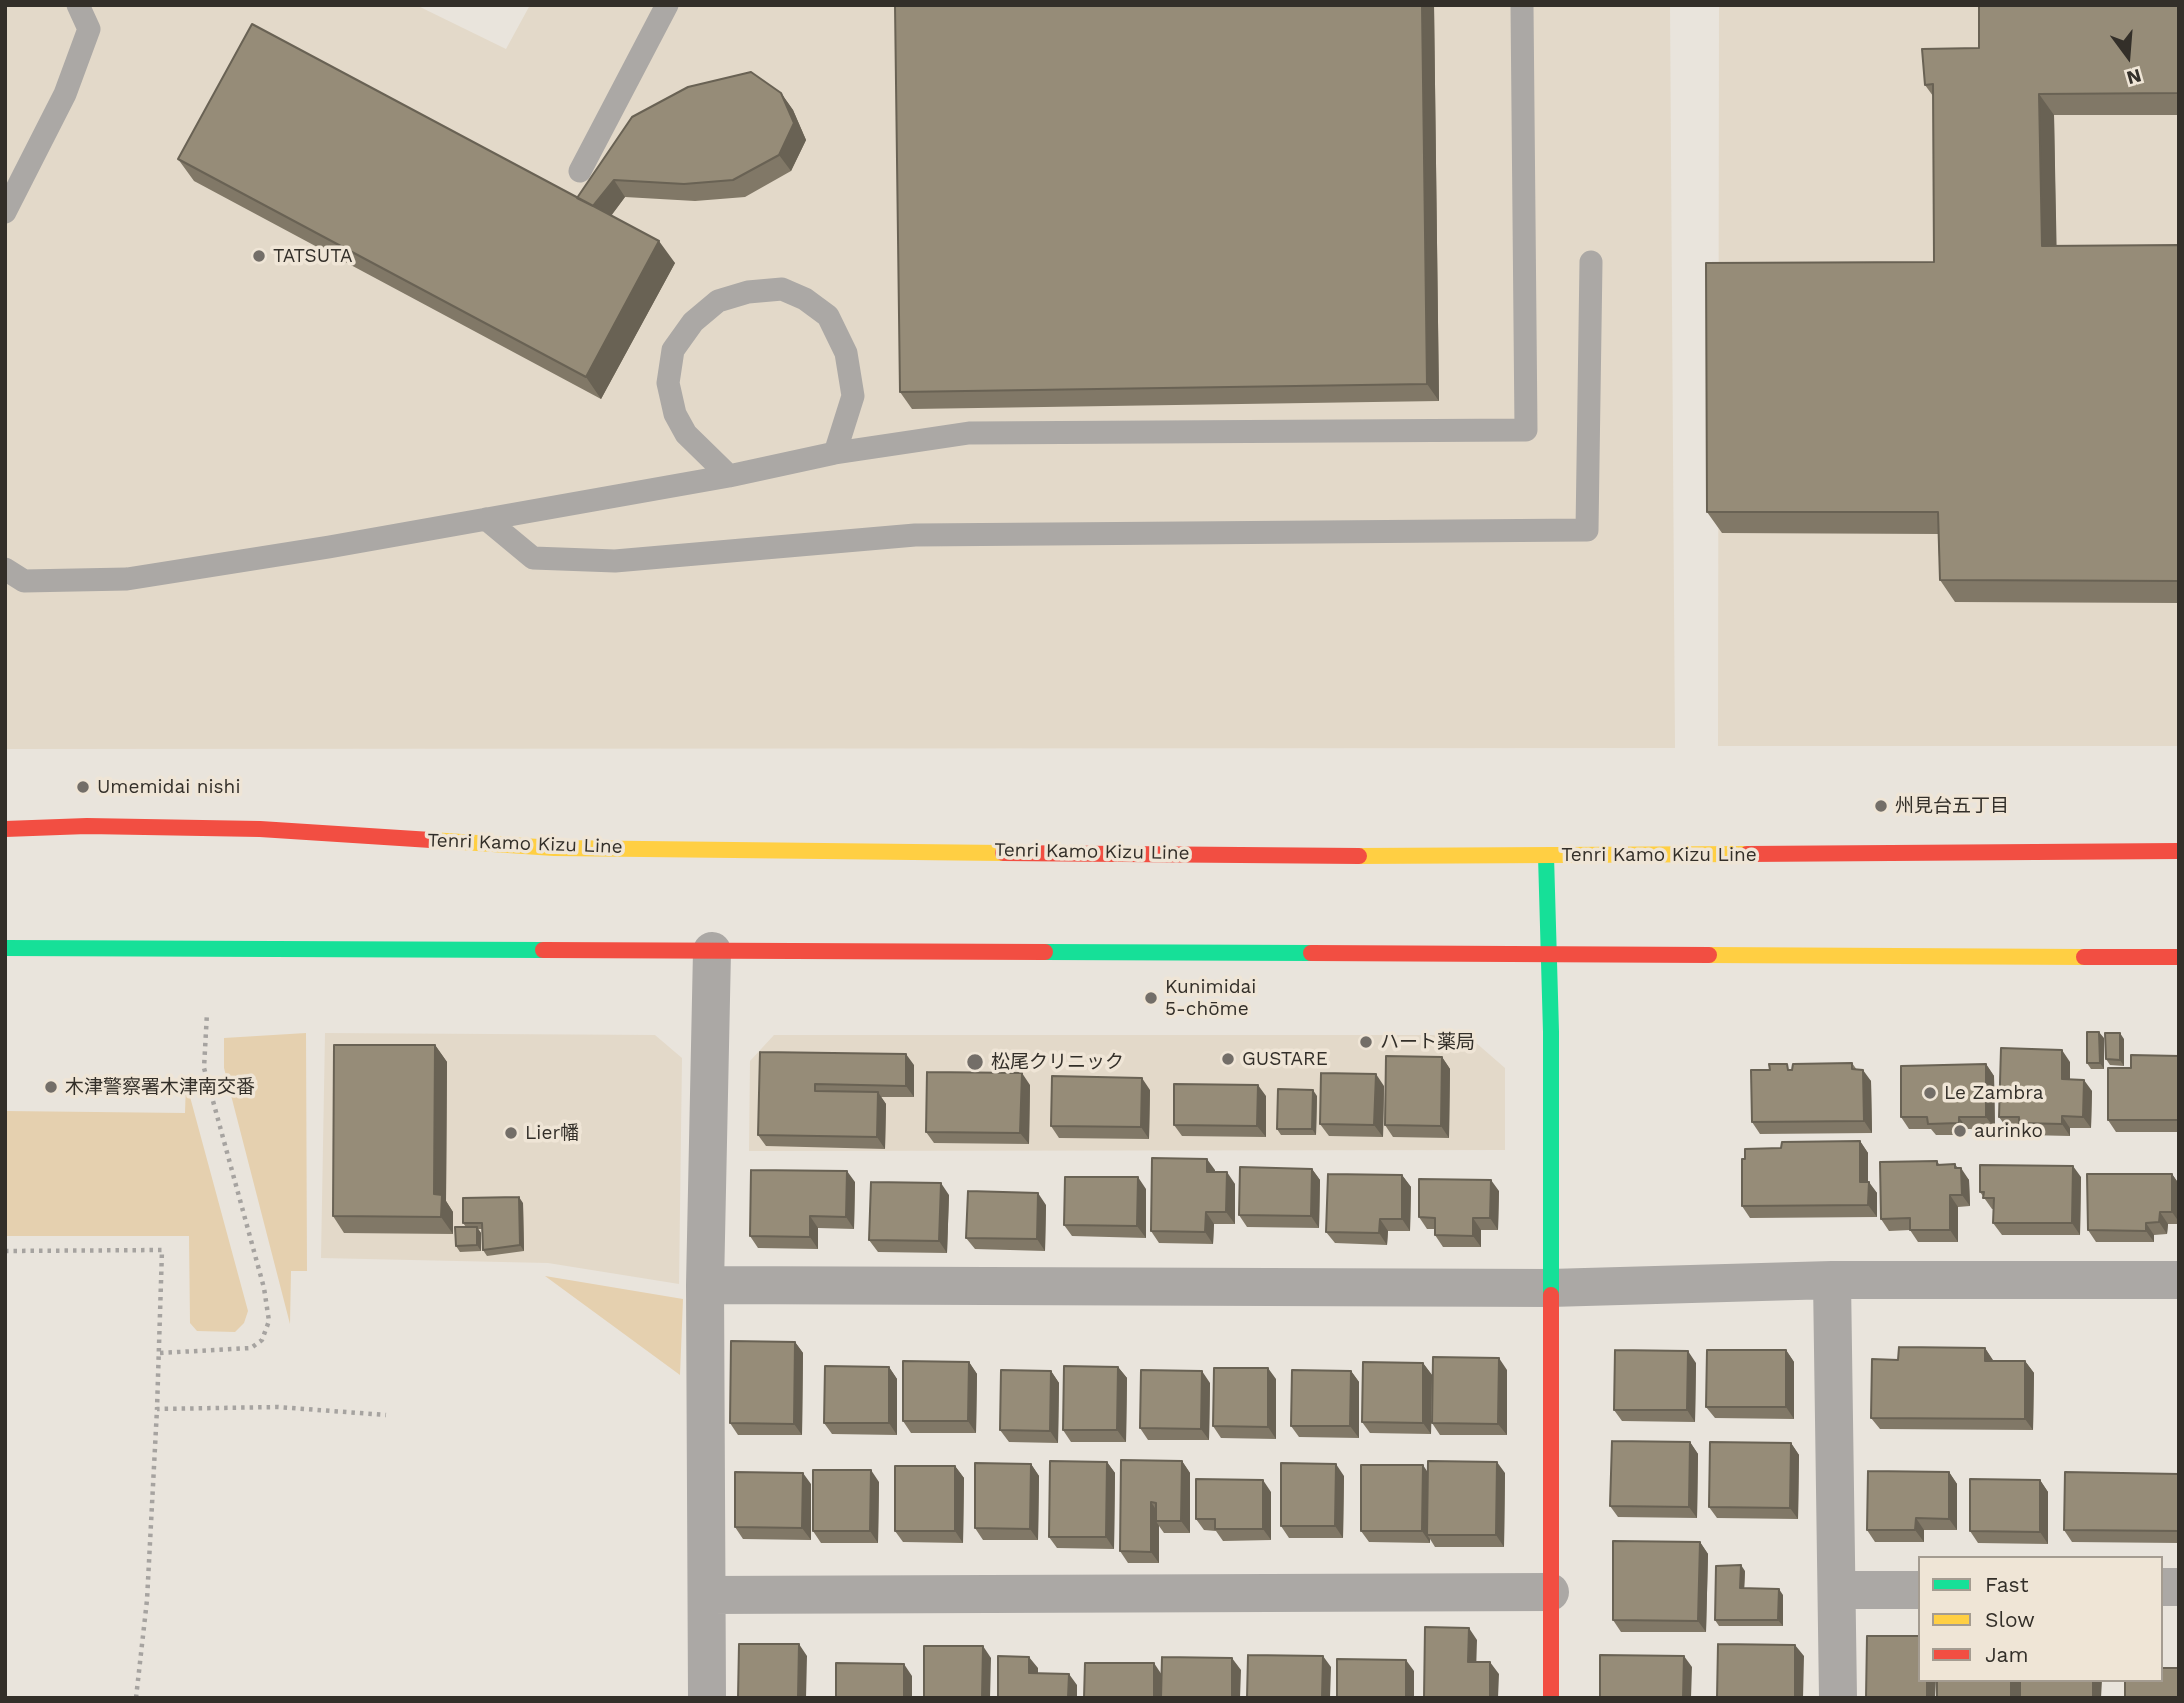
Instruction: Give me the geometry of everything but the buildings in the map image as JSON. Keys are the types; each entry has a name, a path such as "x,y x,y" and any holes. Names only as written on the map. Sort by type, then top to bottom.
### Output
{"main road":[{"name":"Tenri Kamo Kizu Line","path":"5,829 87,826 260,829 554,848 1546,856 2179,852"},
{"path":"1546,856 1551,1032 1551,1698"},
{"path":"5,948 2179,957"}],"street":[{"path":"707,1698 705,1285 712,951"},
{"path":"705,1285 1550,1287 1832,1280 2179,1280"},
{"path":"1832,1280 1838,1698"},
{"path":"1838,1590 1918,1590"},
{"path":"708,1595 1550,1592"}],"lane":[{"path":"5,212 65,94 89,29 78,5"},
{"path":"580,171 667,5"},
{"path":"5,569 24,581 127,579 729,476 835,453 969,433 1526,430 1522,5"},
{"path":"486,519 533,558 615,561 915,535 1587,530 1591,262"},
{"path":"729,476 686,434 674,414 668,383 673,350 693,322 718,301 748,292 782,289 805,299 828,316 846,353 853,396 835,453"}],"path":[{"path":"160,1353 251,1348 262,1340 269,1321 260,1275 204,1068 207,1013"},
{"path":"5,1251 162,1250 160,1353 147,1600 136,1698"},
{"path":"156,1409 278,1407 386,1415"}],"shaded area":[{"path":"5,5 416,5 506,49 530,5 1670,5 1675,748 5,749"},
{"path":"1719,5 2179,5 2179,746 1718,746"},
{"path":"306,1033 307,1271 291,1271 290,1324 224,1068 224,1038"},
{"path":"325,1033 655,1035 682,1058 679,1284 548,1263 321,1258"},
{"path":"774,1035 1467,1035 1505,1068 1505,1150 749,1151 750,1061"},
{"path":"186,1082 248,1311 244,1323 235,1332 197,1331 190,1323 189,1236 5,1236 5,1111 185,1113"},
{"path":"545,1276 683,1299 680,1375"}],"traffic: fast":[{"path":"1546,856 1551,1032 1551,1295"},
{"path":"5,948 543,950"},
{"path":"1045,952 1311,953"}],"traffic: slow":[{"path":"431,840 554,848 1003,853"},
{"path":"1359,856 1747,854"},
{"path":"1709,955 2084,957"}],"traffic: jam":[{"path":"5,829 87,826 260,829 431,840"},
{"path":"1747,854 2179,851"},
{"path":"1003,853 1359,856"},
{"path":"543,950 1045,952"},
{"path":"1311,953 1709,955"},
{"path":"2084,957 2179,957"},
{"path":"1551,1295 1551,1698"}],"place":[{"name":"TATSUTA","path":"259,256"},
{"name":"Umemidai nishi","path":"83,787"},
{"name":"州見台五丁目","path":"1881,806"},
{"name":"Kunimidai 5-chōme","path":"1151,998"},
{"name":"ハート薬局","path":"1366,1042"},
{"name":"GUSTARE","path":"1228,1059"},
{"name":"松尾クリニック","path":"975,1062"},
{"name":"木津警察署木津南交番","path":"51,1087"},
{"name":"Le Zambra","path":"1930,1093"},
{"name":"aurinko","path":"1960,1131"},
{"name":"Lier幡","path":"511,1133"}]}
